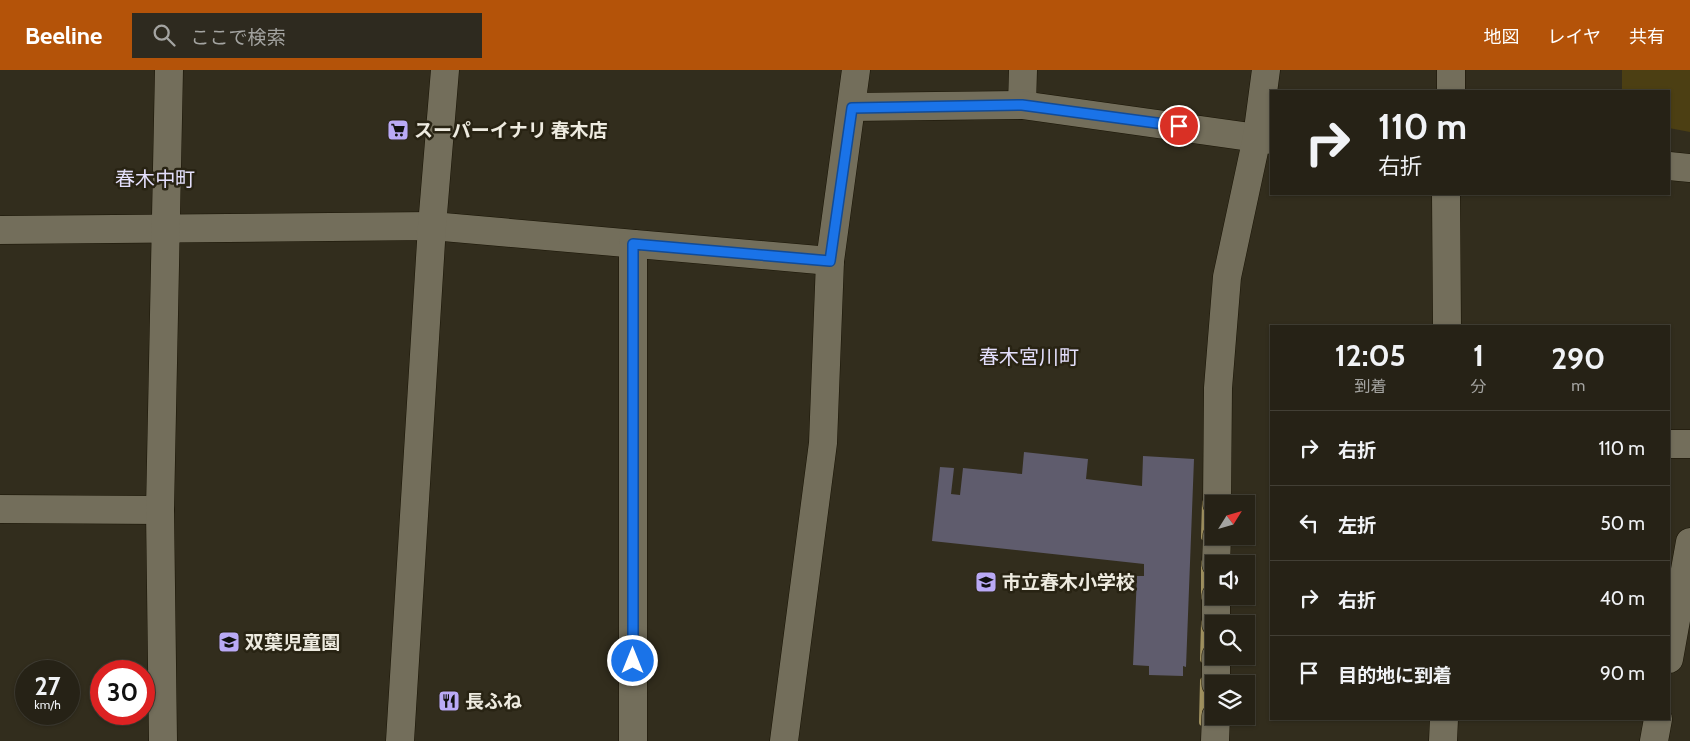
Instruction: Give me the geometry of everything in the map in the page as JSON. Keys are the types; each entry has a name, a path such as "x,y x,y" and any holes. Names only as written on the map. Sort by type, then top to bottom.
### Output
{"street":[{"path":"162,741 160,510 169,70"},
{"path":"400,741 432,226 445,70"},
{"path":"784,741 823,443 830,261 856,70"},
{"path":"1022,105 1023,70"},
{"path":"1217,495 1218,388 1227,277 1264,139 1266,70"},
{"path":"1451,70 1451,90"},
{"path":"852,108 1022,105 1264,139"},
{"path":"1670,166 1690,168"},
{"path":"1446,195 1447,325"},
{"path":"0,230 432,226 830,261"},
{"path":"633,244 633,741"},
{"path":"1670,444 1690,444"},
{"path":"0,509 160,510"},
{"path":"1670,653 1690,542"},
{"path":"1443,741 1444,720"},
{"path":"1654,741 1658,720"},
{"path":"1215,741 1216,725"}],"shaded area":[{"path":"1622,70 1690,70 1690,132 1670,128 1670,90 1622,90"}],"building":[{"path":"1024,452 1088,459 1086,479 1142,486 1143,456 1194,459 1186,667 1183,666 1183,676 1149,675 1149,666 1133,665 1137,576 1144,576 1144,564 932,541 940,467 954,468 951,494 960,495 963,468 1022,474"}],"waterway":[{"path":"1204,659 1205,623"},
{"path":"1203,722 1204,681"}],"place":[{"name":"スーパーイナリ 春木店","path":"398,130"},
{"name":"市立春木小学校","path":"986,582"},
{"name":"双葉児童園","path":"229,642"},
{"name":"長ふね","path":"449,701"}],"district":[{"name":"春木中町","path":"155,179"},
{"name":"春木宮川町","path":"1029,357"}],"route":[{"path":"633,661 633,244 830,261 852,108 1022,105 1179,126"}]}
